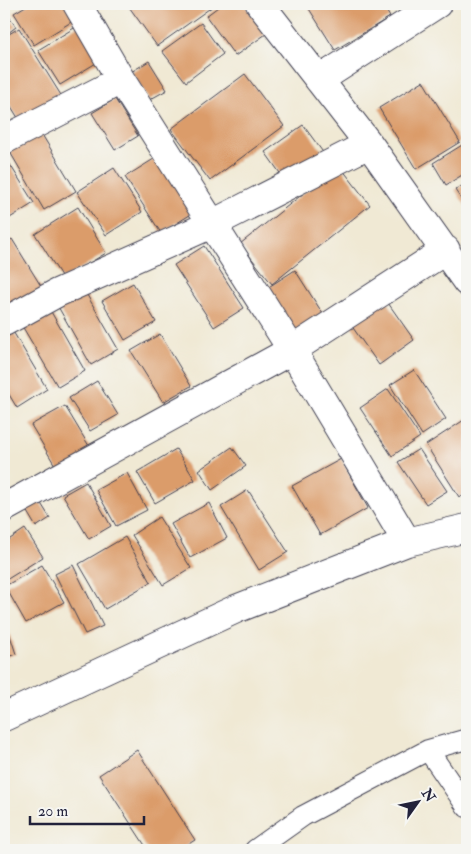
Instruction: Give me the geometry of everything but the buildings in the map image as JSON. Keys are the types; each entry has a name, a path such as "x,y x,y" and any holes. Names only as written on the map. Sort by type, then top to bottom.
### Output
{"street":[{"path":"77,4 121,80 292,350 407,542"},
{"path":"260,4 369,144 467,282"},
{"path":"319,80 437,4"},
{"path":"4,140 121,80"},
{"path":"4,322 57,293 212,224 369,144"},
{"path":"4,508 292,350 446,250"},
{"path":"4,717 236,609 407,542 467,528"}],"lane":[{"path":"255,850 303,816 428,750 467,739"},
{"path":"428,750 467,806"}]}
